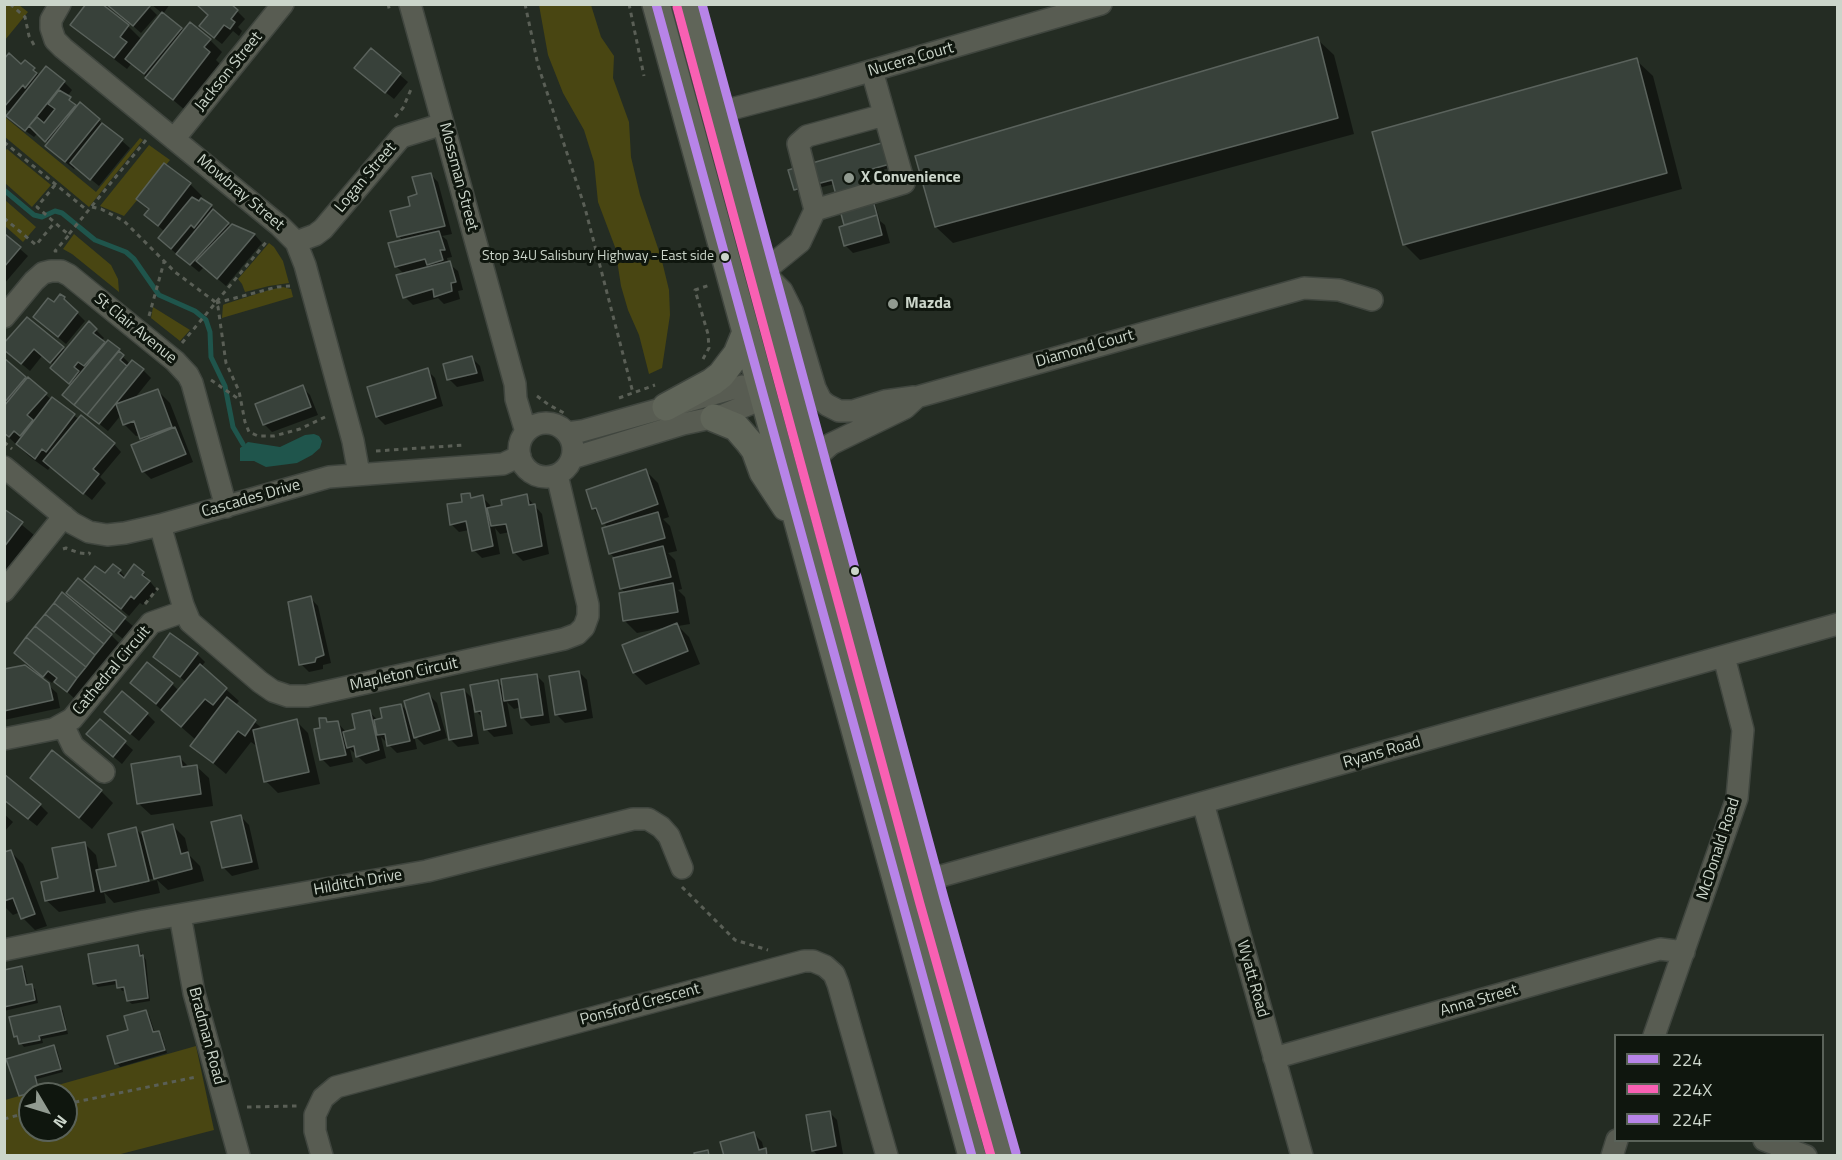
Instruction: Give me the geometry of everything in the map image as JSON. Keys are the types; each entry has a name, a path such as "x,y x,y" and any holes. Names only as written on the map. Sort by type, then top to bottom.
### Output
{"main road":[{"path":"656,4 968,1154 1002,1149 689,4"},
{"path":"744,203 744,261 771,369 762,391"},
{"path":"661,396 721,375 737,354 746,332"},
{"path":"762,391 786,406 804,423"},
{"path":"714,418 735,427 749,442 755,450 763,472 799,525"},
{"path":"897,887 927,880"}],"street":[{"name":"Mowbray Street","path":"60,4 51,20 55,40 280,226 296,242 305,265 353,441 359,474"},
{"name":"Jackson Street","path":"174,139 283,4"},
{"name":"Mossman Street","path":"410,4 443,124 531,404 564,423"},
{"name":"Nucera Court","path":"720,112 872,71 1101,4"},
{"path":"815,210 904,183 872,71"},
{"path":"884,115 807,136 798,144 815,210 800,242 763,272 782,291 792,311 814,388 827,405 839,411 853,411 885,401 917,396"},
{"name":"Logan Street","path":"296,242 315,235 323,229 401,137 443,124"},
{"name":"St Clair Avenue","path":"4,317 43,273 51,270 61,271 69,275 175,362 188,375 192,383 226,507"},
{"name":"Diamond Court","path":"813,460 831,444 905,408 917,396 1304,288 1339,290 1372,300"},
{"name":"Mossman Street","path":"525,386 516,399 526,432"},
{"path":"564,423 574,449 569,465 557,475 542,477 528,470 520,456 522,440 526,432 539,424 564,423 582,431 661,396 742,386 762,391 750,404 714,418 682,424 572,458"},
{"name":"Cascades Drive","path":"4,467 64,516 89,532 117,535 329,477 503,464 520,456"},
{"name":"Mapleton Circuit","path":"160,525 190,622 199,632 273,691 296,697 307,696 564,639 576,634 584,627 588,616 588,605 557,475"},
{"path":"4,591 64,516"},
{"name":"Cathedral Circuit","path":"4,739 63,725 80,711 151,623 185,611"},
{"name":"Ryans Road","path":"927,880 1838,624"},
{"name":"McDonald Road","path":"1654,1034 1737,798 1743,729 1724,657"},
{"path":"63,725 73,746 104,772"},
{"name":"Wyatt Road","path":"1203,803 1302,1155"},
{"name":"Hilditch Drive","path":"4,950 180,915 427,871 633,819 648,819 661,827 672,842 682,868"},
{"name":"Bradman Road","path":"180,915 194,993 239,1155"},
{"name":"Anna Street","path":"1274,1058 1660,950 1684,952"},
{"name":"Ponsford Crescent","path":"319,1104 336,1087 775,969 803,962 813,962 825,966 834,974 887,1155"},
{"path":"319,1104 315,1115 315,1131 322,1155"},
{"path":"1770,1142 1806,1155"}],"path":[{"path":"10,4 25,17 29,36 39,51"},
{"path":"388,4 391,15"},
{"path":"525,4 538,65 585,208 633,393"},
{"path":"629,4 644,76"},
{"path":"393,119 403,108 413,86"},
{"path":"62,252 55,251 147,141 142,135"},
{"path":"5,143 88,211"},
{"path":"55,185 37,207 69,235"},
{"path":"92,207 124,221 164,262 216,303 226,363 242,402 249,432 258,436 286,433 328,416"},
{"path":"4,218 36,245 55,222"},
{"path":"180,345 269,239 274,243"},
{"path":"140,311 149,318 164,262"},
{"path":"697,364 709,348 708,334 694,290 711,284"},
{"path":"216,303 277,286 292,286"},
{"path":"206,380 208,386"},
{"path":"213,382 242,402"},
{"path":"525,386 538,398 563,413 564,423"},
{"path":"610,402 633,393 661,396"},
{"path":"374,450 475,444"},
{"path":"89,554 92,546"},
{"path":"60,550 66,548 78,553 99,554"},
{"path":"143,606 158,588 155,578"},
{"path":"682,868 669,872 712,919 735,940 768,949 775,969"},
{"path":"78,1102 215,1072"},
{"path":"243,1098 247,1108 319,1104"}],"shaded area":[{"path":"5,4 19,5 28,12 5,40"},
{"path":"539,5 591,5 601,37 614,56 613,78 629,122 631,157 669,290 670,315 662,368 649,374 639,335 621,286 615,247 598,202 594,162 584,130 563,93 548,55"},
{"path":"5,117 96,192 140,138 143,140 89,207 5,137"},
{"path":"149,145 170,160 124,216 100,206"},
{"path":"7,149 51,185 32,207 5,183 5,151"},
{"path":"5,200 36,227 23,242 5,226"},
{"path":"74,234 111,265 118,279 119,292 63,249"},
{"path":"269,243 283,261 289,283 245,292 238,279"},
{"path":"283,287 291,289 293,297 222,318 223,305"},
{"path":"153,307 190,330 180,341 151,318"},
{"path":"196,1046 214,1130 117,1155 5,1156 5,1100 18,1096 18,1142 78,1142 78,1082 69,1082"}],"water":[{"path":"314,434 322,441 320,448 297,463 266,467 254,461 240,461 240,448 248,442 280,447 305,435"}],"building":[{"path":"86,4 102,4 129,25 120,37 127,42 114,58 70,25"},
{"path":"106,4 148,4 150,6 133,26"},
{"path":"196,4 231,4 238,10 231,19 235,22 230,29 224,25 214,38 199,26 208,15"},
{"path":"162,12 182,28 144,74 125,59"},
{"path":"190,22 211,39 204,47 210,52 173,100 145,78"},
{"path":"1318,37 1338,118 935,227 915,156"},
{"path":"371,48 401,73 385,93 354,68"},
{"path":"9,53 21,64 25,60 35,68 33,70 37,73 25,88 23,85 4,107 4,59"},
{"path":"1637,58 1667,173 1403,245 1372,132"},
{"path":"46,66 65,81 25,131 6,116"},
{"path":"59,90 71,97 69,100 76,105 45,142 29,126 37,117 44,123 55,109 48,104"},
{"path":"80,102 100,119 65,162 45,146"},
{"path":"102,123 123,139 90,180 70,163"},
{"path":"885,142 890,164 865,171 877,215 844,225 832,180 794,190 788,170"},
{"path":"164,163 191,183 158,226 144,215 149,209 136,199"},
{"path":"431,173 445,226 397,237 390,211 410,206 408,197 417,194 412,177"},
{"path":"192,197 199,201 201,198 212,205 194,228 191,225 171,249 158,238"},
{"path":"213,209 229,223 190,265 176,254"},
{"path":"877,215 882,235 844,246 839,227"},
{"path":"232,224 255,234 217,279 196,261"},
{"path":"439,231 445,250 440,250 443,260 427,265 425,259 395,267 388,243"},
{"path":"4,234 21,247 4,267"},
{"path":"450,261 456,282 451,283 452,291 434,297 433,289 403,298 396,275"},
{"path":"60,294 78,312 58,337 33,317 48,298 54,302"},
{"path":"27,317 64,347 50,363 34,349 21,364 4,350 4,343"},
{"path":"89,321 97,329 93,333 105,342 84,366 78,362 74,367 79,371 69,384 50,368"},
{"path":"108,340 120,349 74,405 62,395"},
{"path":"119,351 124,355 120,360 127,366 87,415 74,405"},
{"path":"472,356 477,373 447,380 443,364"},
{"path":"4,358 26,377 4,403"},
{"path":"132,360 144,369 99,424 87,415"},
{"path":"428,368 436,398 376,417 367,387"},
{"path":"28,377 47,393 27,415 33,420 20,436 14,431 9,437 4,433 4,406"},
{"path":"303,385 311,407 263,425 255,404"},
{"path":"158,389 172,427 140,439 134,421 123,425 116,404"},
{"path":"52,397 75,414 46,452 42,449 35,459 16,444"},
{"path":"81,415 115,443 93,469 99,474 83,494 43,461"},
{"path":"175,427 186,454 142,472 131,445"},
{"path":"646,469 658,504 602,524 596,508 592,509 586,490"},
{"path":"470,493 471,498 483,495 493,546 472,551 466,521 450,525 447,504 462,502 461,494"},
{"path":"527,494 529,505 535,504 542,546 513,553 506,524 491,526 487,508 502,505 501,500"},
{"path":"4,509 23,522 4,547"},
{"path":"658,512 665,538 609,554 602,528"},
{"path":"663,546 671,577 620,589 613,558"},
{"path":"113,564 121,570 118,573 124,578 134,564 150,581 134,599 131,596 121,609 84,579 95,566 105,573"},
{"path":"78,578 126,617 114,632 66,593"},
{"path":"673,583 678,612 623,621 619,593"},
{"path":"62,592 112,634 104,644 54,603"},
{"path":"311,596 324,655 316,658 315,662 299,665 288,602"},
{"path":"54,603 104,644 95,655 45,614"},
{"path":"45,614 95,655 86,667 35,626"},
{"path":"677,623 688,651 633,673 622,645"},
{"path":"35,626 86,667 77,678 26,637"},
{"path":"170,633 198,653 180,677 153,657"},
{"path":"26,637 77,678 67,692 54,682 57,678 48,671 43,677 14,653"},
{"path":"147,662 173,683 156,704 130,683"},
{"path":"200,664 227,688 213,705 205,699 181,727 161,710"},
{"path":"25,665 49,683 53,700 4,711 4,669"},
{"path":"579,671 586,710 555,715 549,676"},
{"path":"537,674 543,715 521,718 518,699 504,701 501,679"},
{"path":"498,680 506,726 484,730 481,711 475,712 470,685"},
{"path":"464,689 472,736 449,740 441,693"},
{"path":"122,691 148,713 130,734 104,712"},
{"path":"429,693 440,730 414,738 404,701"},
{"path":"227,697 256,720 245,736 238,731 213,763 190,746"},
{"path":"401,704 410,741 387,746 385,734 377,735 374,720 382,718 380,708"},
{"path":"370,710 379,750 356,757 354,746 347,748 343,732 355,729 352,714"},
{"path":"319,718 326,718 327,722 338,721 346,755 320,760 314,729 320,728"},
{"path":"100,719 126,741 113,757 86,734"},
{"path":"297,719 309,772 264,782 253,730"},
{"path":"52,750 102,790 79,818 30,778"},
{"path":"180,756 182,767 197,765 201,794 137,804 131,764"},
{"path":"4,774 41,804 28,819 4,800"},
{"path":"241,815 252,862 222,868 211,822"},
{"path":"173,824 181,854 188,852 192,869 154,879 142,832"},
{"path":"136,827 149,881 101,892 96,870 116,866 108,834"},
{"path":"85,842 94,891 45,901 41,882 58,878 52,848"},
{"path":"11,850 35,914 21,919 13,898 4,901 4,852"},
{"path":"138,945 140,956 143,955 148,998 127,1001 124,987 117,988 116,980 93,984 88,954"},
{"path":"22,966 26,985 32,984 35,1000 4,1007 4,970"},
{"path":"60,1006 66,1030 39,1036 40,1040 19,1044 17,1036 14,1037 9,1017"},
{"path":"146,1010 153,1032 159,1031 165,1050 115,1064 107,1036 128,1030 124,1016"},
{"path":"54,1045 61,1069 35,1076 37,1082 18,1082 18,1093 6,1059"},
{"path":"830,1111 836,1146 812,1151 806,1115"},
{"path":"754,1132 759,1150 766,1148 767,1156 724,1156 720,1142"},
{"path":"708,1150 709,1156 695,1156 694,1153"}],"waterway":[{"path":"4,190 34,215 42,217 55,211 62,213 95,240 126,252 134,259 159,295 195,311 206,320 210,332 211,357 225,386 233,427 243,444"}],"transit line":[{"name":"224","path":"656,4 972,1156"},
{"name":"224F","path":"702,4 944,898 1016,1153"},
{"name":"224X","path":"677,7 920,904 991,1156"}],"place":[{"name":"X Convenience","path":"849,178"},
{"name":"Stop 34U Salisbury Highway - East side","path":"725,257"},
{"name":"Mazda","path":"893,304"}]}
